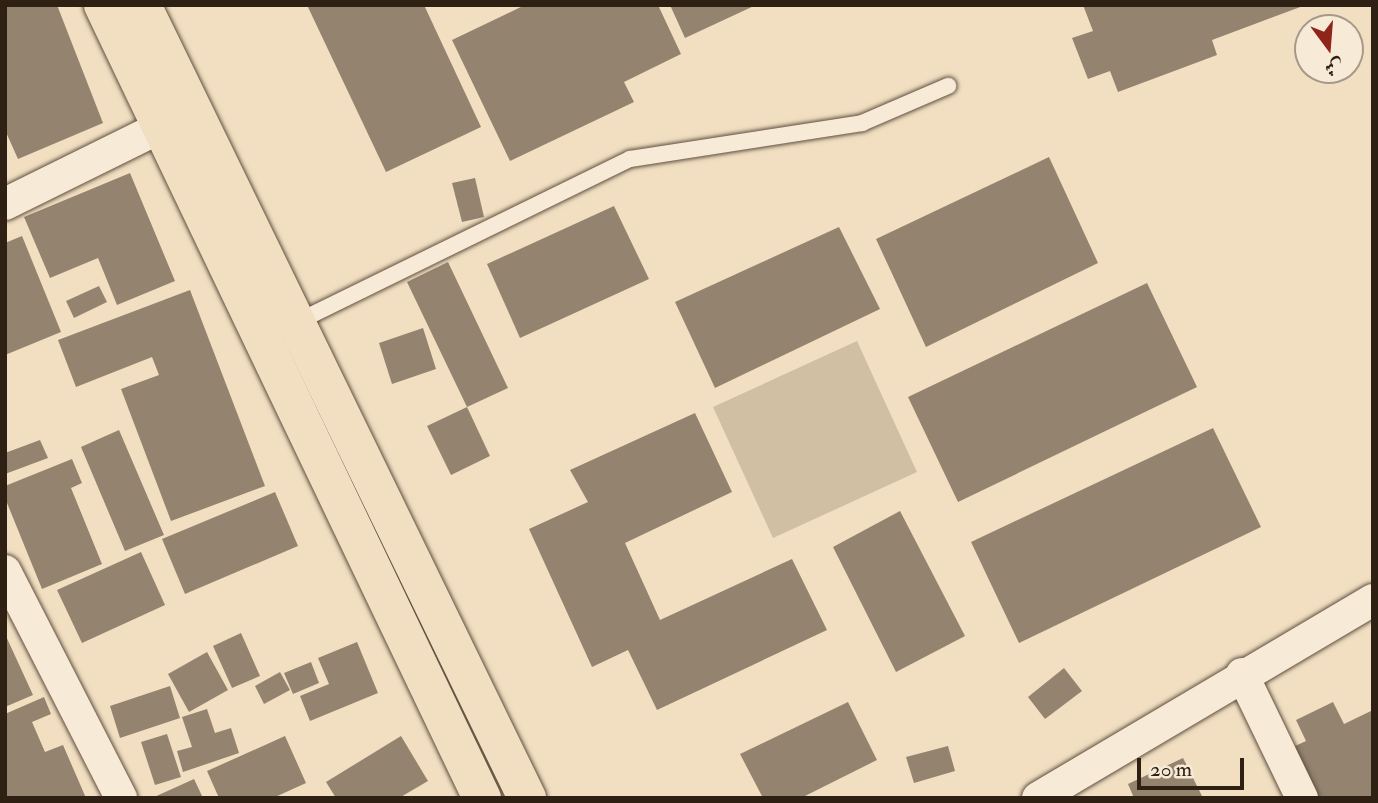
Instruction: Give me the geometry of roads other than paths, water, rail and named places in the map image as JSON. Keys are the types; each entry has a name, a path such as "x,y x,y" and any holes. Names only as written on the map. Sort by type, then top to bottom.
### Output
{"main road":[{"path":"103,5 481,798"},
{"path":"142,5 527,798"}],"street":[{"path":"5,204 162,127"},
{"path":"5,571 121,798"},
{"path":"1038,798 1242,674 1373,600"},
{"path":"1242,674 1302,798"}],"lane":[{"path":"295,323 630,159 862,123 948,86"}]}
